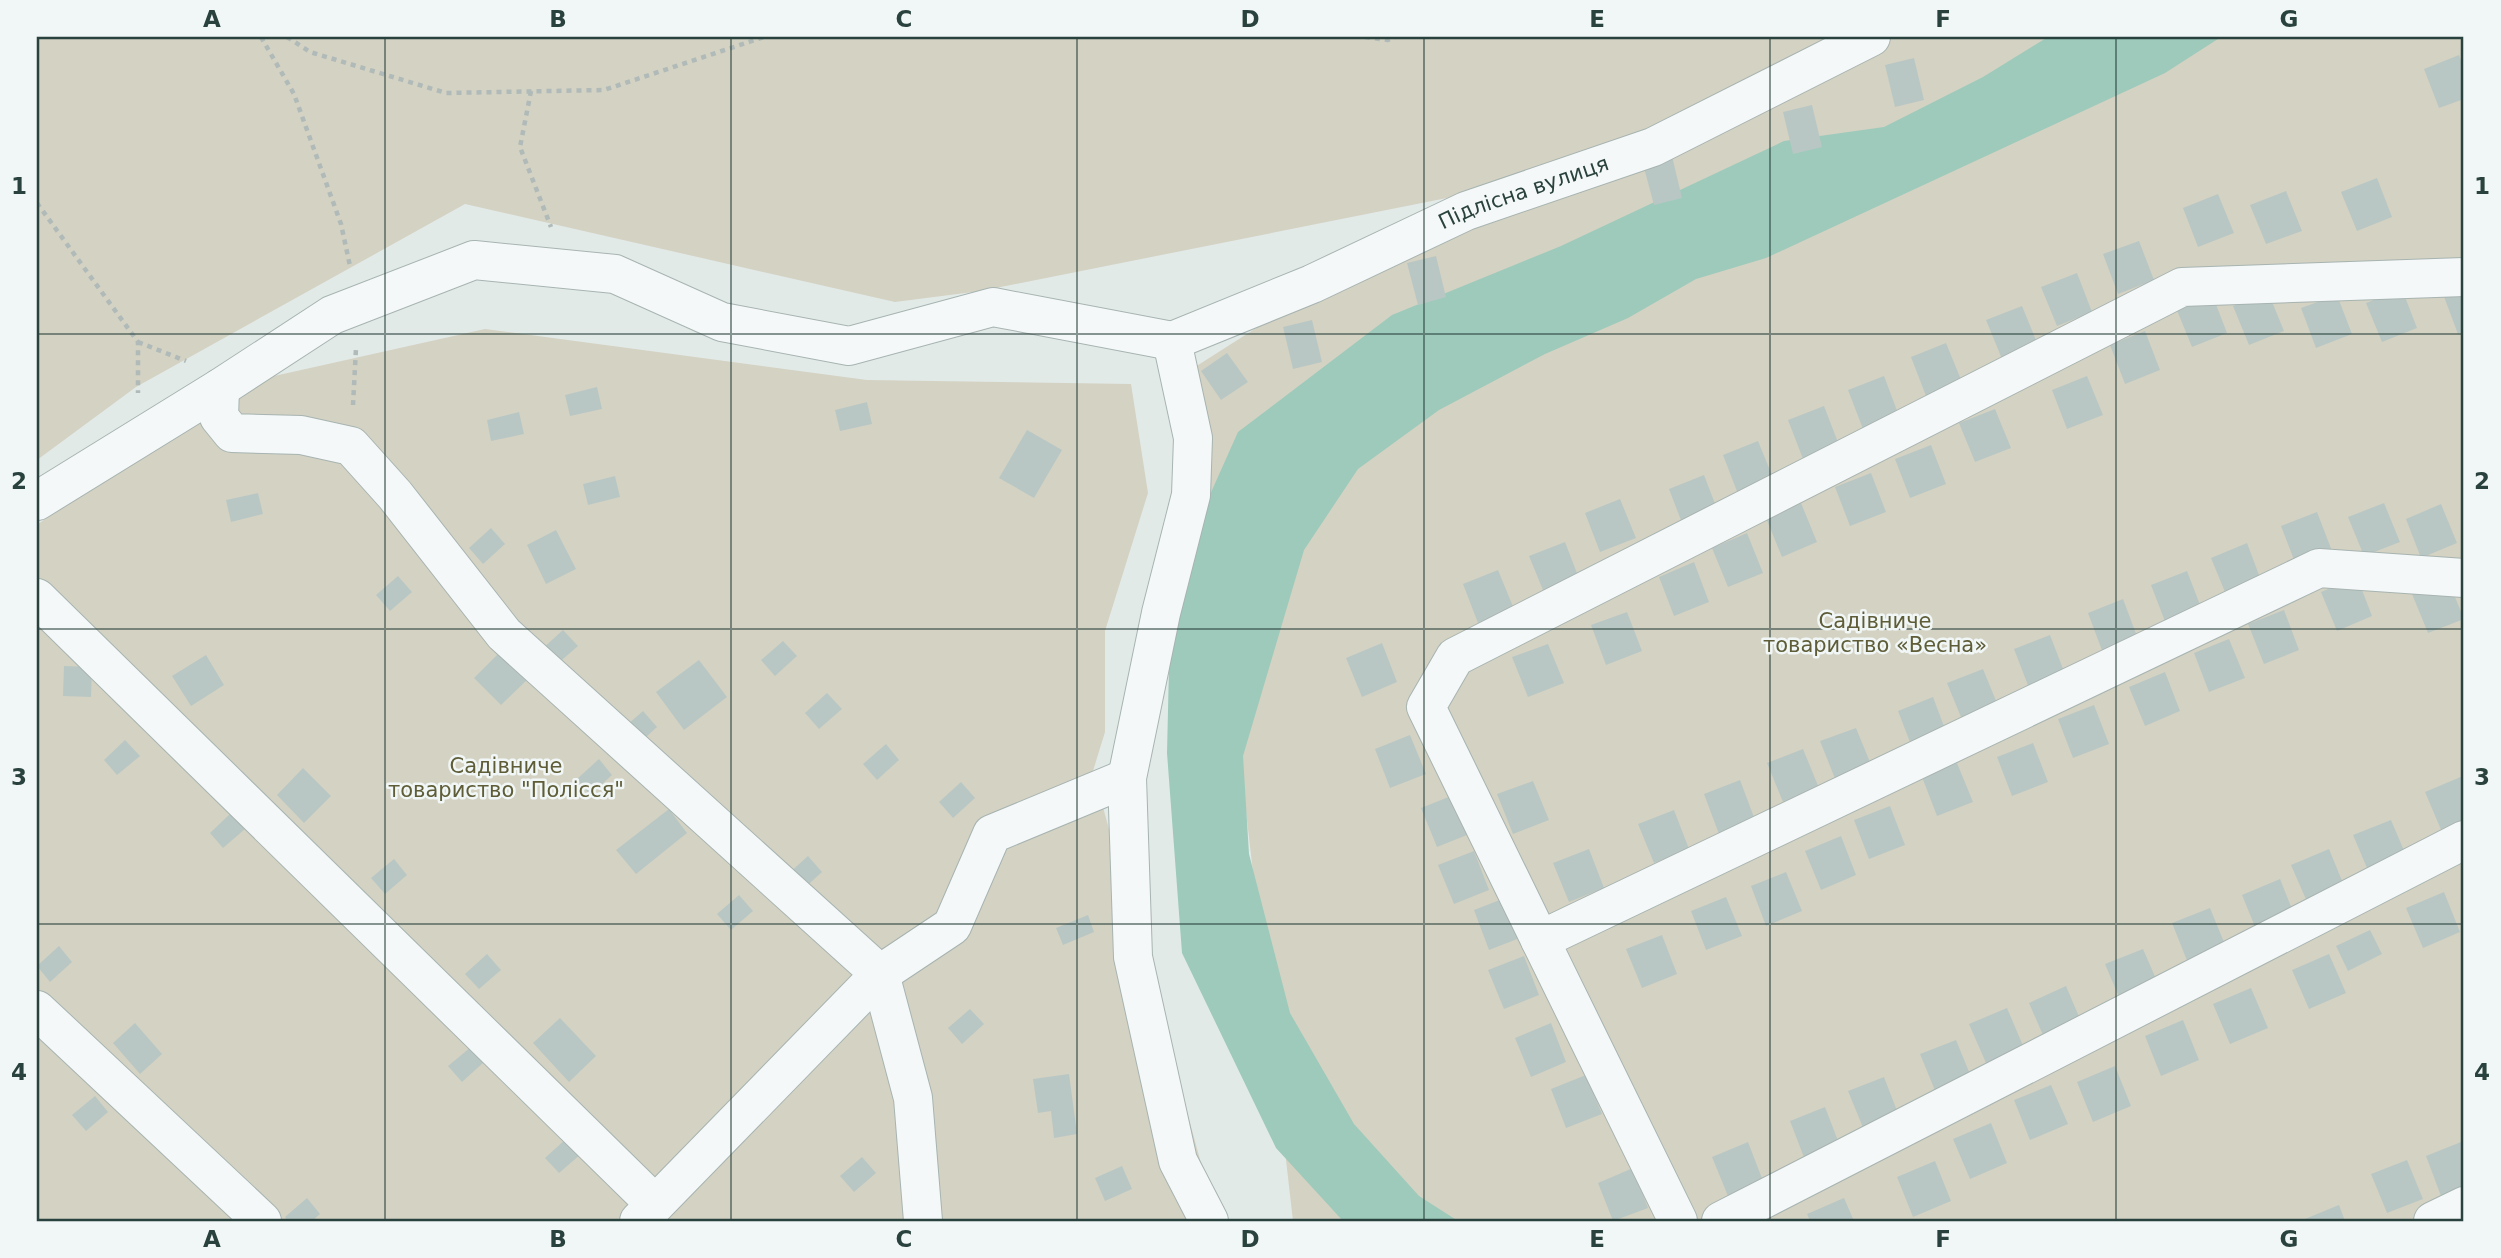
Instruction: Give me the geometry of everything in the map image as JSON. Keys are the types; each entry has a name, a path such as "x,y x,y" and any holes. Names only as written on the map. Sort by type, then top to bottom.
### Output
{"street":[{"name":"Підлісна вулиця","path":"1172,341 1312,284 1466,211 1653,147 1871,37"},
{"path":"37,501 332,315 474,260 615,274 722,322 849,346 993,307 1172,341 1193,438 1191,495 1161,613 1126,779 1133,957 1178,1161 1209,1221"},
{"path":"1678,1221 1426,707 1455,657 2182,287 2464,277"},
{"path":"220,388 219,416 232,433 300,435 351,446 395,495 504,634 880,974 913,1098 923,1221"},
{"path":"1540,940 2319,568 2464,578"},
{"path":"37,598 647,1213 880,974 952,926 992,834 1126,779"},
{"path":"1721,1221 2464,840"},
{"path":"37,1010 262,1221"},
{"path":"2433,1221 2464,1206"}],"path":[{"path":"261,37 294,94 341,224 359,305 351,446"},
{"path":"287,37 310,52 446,93 604,90 764,37"},
{"path":"1365,37 1388,40 1395,37"},
{"path":"531,91 520,147 550,226 584,270"},
{"path":"37,203 138,342 138,405"}],"green space":[{"name":"Садівниче товариство «Весна»","path":"37,37 2464,37 2464,1221 1293,1221 1195,367 1467,194 981,291 895,302 465,204 136,387 37,460"},
{"name":"Садівниче товариство \"Полісся\"","path":"485,329 867,380 1131,384 1148,493 1105,631 1105,732 1093,771 1217,1221 37,1221 37,525 220,388"}],"shaded area":[{"path":"2048,37 2221,37 2165,73 1766,258 1696,279 1628,318 1545,354 1439,410 1358,469 1304,550 1243,756 1249,854 1290,1013 1354,1124 1419,1196 1458,1221 1343,1221 1276,1148 1182,953 1167,753 1171,582 1238,432 1392,315 1561,246 1784,141 1884,127 1983,77"}],"building":[{"path":"2459,55 2464,68 2464,99 2439,108 2424,69"},
{"path":"1914,58 1924,100 1895,107 1885,65"},
{"path":"1812,105 1822,147 1793,154 1783,112"},
{"path":"1672,156 1682,198 1654,205 1643,164"},
{"path":"2377,178 2392,217 2357,231 2341,192"},
{"path":"2286,191 2302,231 2266,244 2250,205"},
{"path":"2218,194 2234,233 2198,247 2183,208"},
{"path":"2139,241 2154,280 2118,294 2103,254"},
{"path":"1436,256 1446,297 1418,305 1407,263"},
{"path":"2077,273 2092,312 2057,326 2041,287"},
{"path":"2464,286 2464,331 2458,334 2443,294"},
{"path":"2402,289 2417,328 2382,342 2366,303"},
{"path":"2268,292 2284,331 2249,345 2233,306"},
{"path":"2212,294 2227,333 2192,347 2176,308"},
{"path":"2337,295 2352,334 2316,348 2301,308"},
{"path":"2022,306 2038,345 2002,359 1986,320"},
{"path":"1312,320 1322,362 1293,369 1283,327"},
{"path":"2145,331 2160,370 2125,384 2110,345"},
{"path":"1946,343 1962,382 1926,396 1911,357"},
{"path":"1227,353 1248,382 1221,400 1201,371"},
{"path":"1884,376 1899,416 1863,429 1848,390"},
{"path":"2087,376 2103,415 2067,429 2052,390"},
{"path":"597,387 602,409 570,416 565,395"},
{"path":"867,402 872,424 840,431 835,410"},
{"path":"1824,406 1839,445 1803,459 1788,420"},
{"path":"1995,409 2011,448 1975,462 1959,423"},
{"path":"519,412 524,434 491,441 487,420"},
{"path":"1027,430 1062,450 1034,498 999,478"},
{"path":"1758,441 1774,480 1738,494 1723,455"},
{"path":"1931,445 1946,484 1910,498 1895,459"},
{"path":"1871,473 1886,512 1850,526 1835,487"},
{"path":"1704,475 1719,514 1684,528 1669,489"},
{"path":"615,476 620,497 588,505 583,484"},
{"path":"258,493 263,514 231,522 226,500"},
{"path":"1620,499 1636,538 1600,552 1585,513"},
{"path":"1801,503 1817,542 1782,557 1766,518"},
{"path":"2384,503 2400,542 2364,556 2348,517"},
{"path":"2441,504 2457,543 2421,558 2406,519"},
{"path":"2317,512 2332,551 2296,565 2281,526"},
{"path":"491,528 505,544 483,564 469,548"},
{"path":"556,530 576,569 546,584 527,545"},
{"path":"1747,533 1763,573 1728,587 1712,548"},
{"path":"1565,542 1580,581 1545,595 1529,556"},
{"path":"2247,543 2262,583 2227,597 2211,558"},
{"path":"1694,562 1709,602 1674,616 1659,577"},
{"path":"1498,570 1514,609 1478,623 1463,584"},
{"path":"2187,571 2202,610 2166,624 2151,585"},
{"path":"398,576 412,592 390,611 376,595"},
{"path":"2357,577 2372,616 2337,631 2321,592"},
{"path":"2448,580 2464,619 2428,633 2412,594"},
{"path":"2123,599 2138,639 2103,653 2088,613"},
{"path":"2284,610 2299,650 2264,664 2248,624"},
{"path":"1627,612 1642,651 1606,665 1591,625"},
{"path":"563,630 578,646 555,666 541,650"},
{"path":"2050,635 2065,674 2029,688 2014,649"},
{"path":"2229,639 2245,678 2209,692 2194,653"},
{"path":"783,641 797,656 775,676 761,660"},
{"path":"1382,643 1397,682 1362,697 1346,658"},
{"path":"1548,644 1564,683 1528,697 1512,657"},
{"path":"501,651 528,679 501,705 474,678"},
{"path":"206,655 224,685 191,706 172,676"},
{"path":"699,660 727,697 684,730 656,692"},
{"path":"64,666 92,667 91,697 63,696"},
{"path":"1983,669 1999,708 1963,722 1947,683"},
{"path":"2165,672 2180,711 2145,726 2129,687"},
{"path":"827,693 842,709 819,729 805,713"},
{"path":"1933,697 1948,737 1913,750 1898,711"},
{"path":"2094,705 2109,744 2073,758 2058,719"},
{"path":"643,711 657,727 635,747 620,731"},
{"path":"1856,728 1872,767 1836,781 1820,741"},
{"path":"1410,735 1426,774 1390,788 1375,749"},
{"path":"125,740 140,756 117,775 104,760"},
{"path":"2033,743 2048,782 2012,796 1997,757"},
{"path":"886,744 899,760 877,780 863,764"},
{"path":"1803,749 1819,788 1783,802 1767,763"},
{"path":"599,759 612,775 590,795 577,779"},
{"path":"1957,763 1973,802 1937,816 1922,777"},
{"path":"303,768 331,796 304,823 277,795"},
{"path":"2463,776 2464,823 2442,832 2425,792"},
{"path":"1740,780 1755,820 1719,834 1704,794"},
{"path":"1533,781 1549,820 1513,834 1497,794"},
{"path":"961,782 975,798 953,818 939,802"},
{"path":"1456,794 1472,833 1437,847 1421,808"},
{"path":"1890,806 1905,845 1869,859 1854,820"},
{"path":"669,809 687,833 636,874 616,850"},
{"path":"1674,810 1689,849 1654,863 1638,824"},
{"path":"231,813 245,829 223,848 210,833"},
{"path":"2391,820 2408,860 2370,875 2353,835"},
{"path":"1841,836 1856,875 1821,890 1805,851"},
{"path":"1589,849 1604,888 1569,902 1553,863"},
{"path":"2329,849 2345,888 2308,904 2291,865"},
{"path":"1474,851 1489,890 1454,904 1438,865"},
{"path":"808,856 822,872 800,892 786,876"},
{"path":"394,859 407,875 385,894 371,878"},
{"path":"1786,872 1802,911 1766,926 1751,886"},
{"path":"2280,879 2296,919 2258,934 2242,895"},
{"path":"2444,892 2460,932 2423,948 2406,908"},
{"path":"739,895 753,911 731,930 717,914"},
{"path":"1510,896 1525,936 1489,950 1474,910"},
{"path":"1726,897 1742,936 1706,950 1691,911"},
{"path":"2210,908 2226,947 2188,963 2172,923"},
{"path":"1088,915 1094,932 1063,945 1056,928"},
{"path":"2370,930 2382,954 2348,971 2336,946"},
{"path":"1662,935 1677,974 1642,988 1626,949"},
{"path":"59,946 72,962 50,982 37,966"},
{"path":"2143,949 2160,988 2122,1004 2105,964"},
{"path":"487,954 501,970 479,989 465,974"},
{"path":"2329,954 2346,993 2309,1009 2292,970"},
{"path":"1524,956 1539,995 1504,1009 1488,970"},
{"path":"2066,986 2083,1026 2046,1042 2029,1003"},
{"path":"2251,988 2268,1028 2230,1044 2213,1004"},
{"path":"2007,1008 2024,1048 1986,1063 1969,1024"},
{"path":"970,1009 984,1024 962,1044 948,1028"},
{"path":"560,1018 596,1056 569,1082 533,1043"},
{"path":"2183,1020 2199,1060 2161,1076 2145,1036"},
{"path":"135,1023 162,1054 140,1074 113,1043"},
{"path":"1551,1023 1566,1062 1531,1077 1515,1038"},
{"path":"1956,1040 1972,1079 1936,1093 1920,1054"},
{"path":"471,1047 484,1062 462,1082 448,1066"},
{"path":"2115,1066 2131,1106 2093,1122 2077,1082"},
{"path":"1069,1074 1077,1134 1054,1138 1051,1111 1038,1113 1033,1079"},
{"path":"1586,1075 1602,1114 1566,1128 1551,1089"},
{"path":"1884,1077 1899,1116 1864,1130 1848,1091"},
{"path":"2051,1085 2068,1124 2030,1140 2014,1100"},
{"path":"95,1096 108,1112 86,1131 72,1115"},
{"path":"1825,1107 1840,1146 1805,1160 1790,1121"},
{"path":"1991,1123 2007,1163 1970,1179 1953,1139"},
{"path":"567,1138 581,1154 559,1173 545,1158"},
{"path":"1748,1142 1763,1181 1728,1196 1712,1157"},
{"path":"2461,1142 2464,1150 2464,1186 2441,1196 2426,1156"},
{"path":"862,1157 876,1173 854,1192 840,1176"},
{"path":"2407,1160 2423,1199 2387,1213 2371,1174"},
{"path":"1935,1161 1951,1201 1913,1217 1897,1177"},
{"path":"1122,1166 1132,1189 1105,1201 1095,1178"},
{"path":"1633,1168 1648,1208 1613,1221 1598,1183"},
{"path":"307,1198 320,1214 312,1221 288,1221 285,1217"},
{"path":"1844,1198 1854,1221 1810,1221 1807,1214"},
{"path":"2339,1205 2345,1221 2300,1221"}]}
